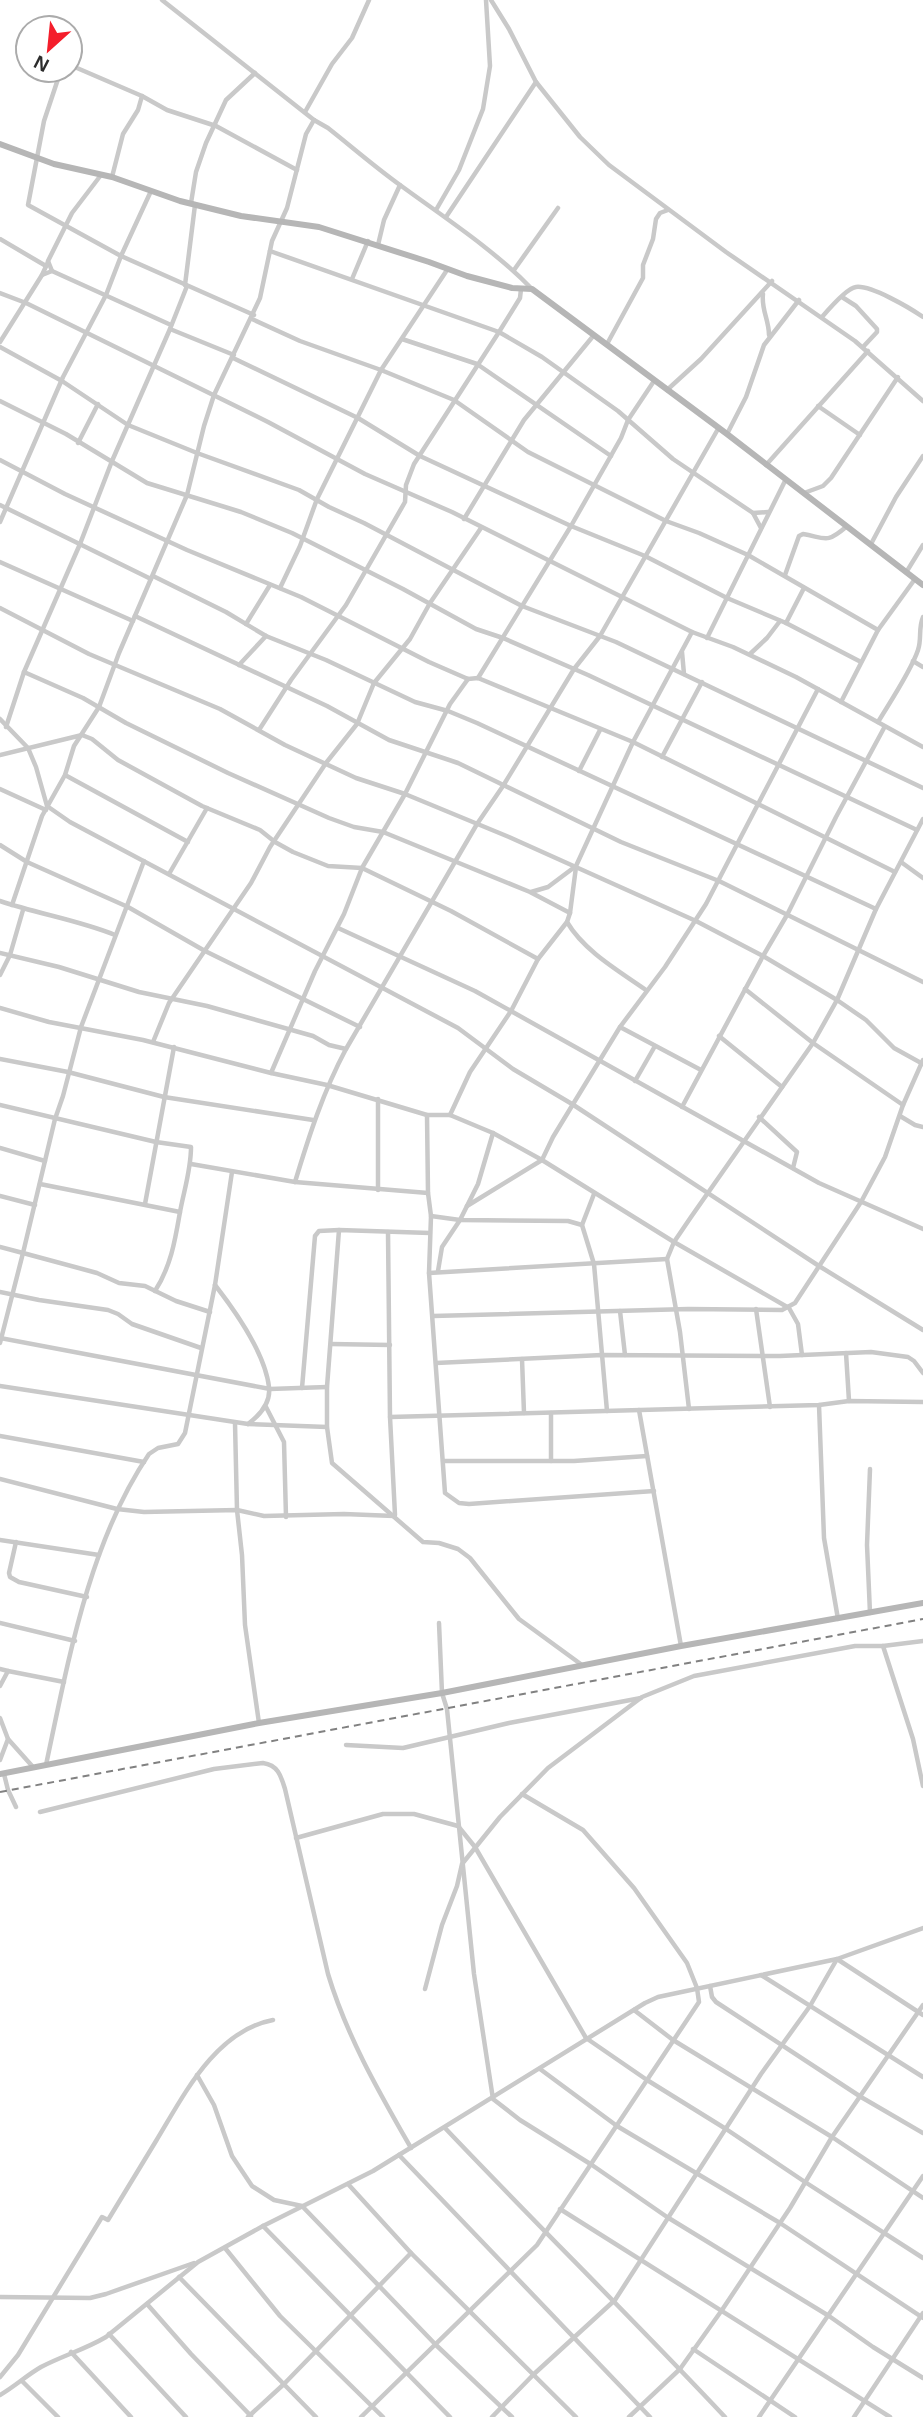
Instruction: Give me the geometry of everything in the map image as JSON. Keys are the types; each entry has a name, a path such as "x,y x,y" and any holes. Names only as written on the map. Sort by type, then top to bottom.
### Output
{"street":[{"path":"162,0 314,120 514,270 532,289 923,585"},
{"path":"305,111 332,64 352,38 369,0"},
{"path":"488,0 509,29 537,82 580,137 609,165 726,252 772,281 866,349 922,399"},
{"path":"436,210 459,170 483,109 490,66 488,0"},
{"path":"84,71 167,110 216,126 297,170"},
{"path":"5,727 24,672 171,327 186,285 196,173 206,143 226,100 255,73"},
{"path":"446,217 537,82"},
{"path":"56,84 44,121 28,205 121,256 299,341 454,400 528,452 666,521 748,555 878,630"},
{"path":"112,177 123,135 138,110 142,96"},
{"path":"12,905 47,808 65,775 74,746 99,707 187,495 214,395 253,317 306,134 314,120"},
{"path":"0,144 193,204 241,216 319,227 447,270 521,289 532,289"},
{"path":"101,175 78,205 42,275 0,345 62,381 128,425 197,453 272,478 522,606 600,636 702,682 923,788"},
{"path":"378,245 384,220 400,185"},
{"path":"0,522 3,506 106,295 151,191"},
{"path":"514,270 558,208"},
{"path":"607,345 643,278 643,265 653,239 656,219 660,213 669,210"},
{"path":"0,239 47,264 52,271 358,418 420,456 571,526 645,556 861,662"},
{"path":"352,279 368,242"},
{"path":"270,251 499,332 563,371 618,411 693,475 753,513 761,528"},
{"path":"280,588 303,539 317,499 381,370 447,270"},
{"path":"42,275 52,271"},
{"path":"667,390 701,359 772,281"},
{"path":"822,317 853,288 862,288 893,299 923,317"},
{"path":"259,730 366,571 405,502 414,464 520,298 521,289"},
{"path":"763,291 761,307 768,319 769,336"},
{"path":"0,293 26,303 214,395 336,459 452,512 692,632 750,654 818,688 884,728 923,747"},
{"path":"765,465 866,349 877,332 856,306 842,297"},
{"path":"727,434 746,397 769,336 799,300"},
{"path":"464,519 535,406 594,335"},
{"path":"402,339 477,364 611,456"},
{"path":"802,494 826,483 898,377"},
{"path":"478,678 571,526 628,420 654,381"},
{"path":"0,401 44,423 147,483 241,512 303,539 476,629 574,669 917,830"},
{"path":"78,443 98,404"},
{"path":"818,406 860,435"},
{"path":"295,1182 313,1120 346,1049 454,861 574,669 600,636 718,429"},
{"path":"870,544 923,456"},
{"path":"0,460 65,495 280,588 468,678 478,678 633,742 895,872"},
{"path":"707,638 785,481"},
{"path":"3,506 266,636 312,653 415,702 448,711 876,909"},
{"path":"753,513 768,512"},
{"path":"153,1042 172,998 251,883 326,763 357,724 374,683 404,649 430,603 481,527"},
{"path":"785,575 799,536 803,534 827,540 846,527"},
{"path":"906,571 923,545"},
{"path":"0,562 239,665 327,706 389,740 458,763 592,828 663,860 719,881 923,982"},
{"path":"841,702 878,630 915,579"},
{"path":"246,624 270,585"},
{"path":"750,654 783,622 804,588"},
{"path":"0,608 115,665 220,709 356,778 405,794 477,824 696,921 763,956 837,1000 866,1020 894,1048 922,1063 903,1105 885,1157 862,1202 795,1303 789,1308 433,1316"},
{"path":"878,722 914,661 923,617"},
{"path":"450,1115 470,1072 511,1011 538,959 567,922 576,866 592,828 633,742 692,632"},
{"path":"239,665 266,636"},
{"path":"682,652 685,675"},
{"path":"914,661 923,667"},
{"path":"24,672 44,679 199,759 354,827 383,832 530,892 570,913"},
{"path":"271,1073 288,1031 338,928 362,868 405,794 439,723 468,678"},
{"path":"662,757 702,682"},
{"path":"467,1206 542,1160 598,1060 696,921 818,688"},
{"path":"0,719 28,748 47,808"},
{"path":"681,1107 788,915 825,837 884,728"},
{"path":"579,771 600,730"},
{"path":"0,755 82,735 114,758 207,808 260,830 275,842 328,866 362,868 431,901 538,959"},
{"path":"65,775 188,842"},
{"path":"0,789 47,808 458,1028 484,1049 819,1266 923,1329"},
{"path":"169,874 207,808"},
{"path":"689,1409 667,1259 674,1242 813,1043 837,1000 876,909 923,819"},
{"path":"0,845 27,862 128,907 205,951 360,1027"},
{"path":"144,861 81,1027 55,1119 0,1340 270,1389 327,1387"},
{"path":"901,862 923,878"},
{"path":"530,892 548,887 576,866"},
{"path":"0,901 23,910 70,920 116,935"},
{"path":"0,975 10,955 23,910"},
{"path":"567,922 575,934 601,957 646,990"},
{"path":"338,928 401,955 511,1011 793,1168 923,1229"},
{"path":"0,953 313,1037 346,1049"},
{"path":"745,989 813,1043 903,1105"},
{"path":"0,1008 49,1022 153,1042 327,1085 427,1115 450,1115 493,1133 789,1308 798,1324 802,1354"},
{"path":"620,1027 701,1070"},
{"path":"719,1036 782,1087"},
{"path":"635,1081 655,1046"},
{"path":"145,1204 173,1047"},
{"path":"0,1059 68,1072 164,1097 313,1120"},
{"path":"378,1099 378,1190"},
{"path":"0,1105 156,1142 191,1147 191,1164 176,1238 168,1268 155,1291"},
{"path":"427,1115 429,1273 445,1493 459,1503 654,1491"},
{"path":"900,1116 923,1127"},
{"path":"760,1117 797,1152 793,1168"},
{"path":"438,1271 445,1239 460,1220 478,1184 493,1133"},
{"path":"0,1149 45,1161"},
{"path":"191,1164 295,1182 428,1194"},
{"path":"46,1765 64,1682 87,1597 99,1555 117,1509 153,1450 173,1446 181,1440 189,1416 215,1285 232,1172"},
{"path":"40,1184 180,1212"},
{"path":"594,1194 582,1225 594,1264 607,1411"},
{"path":"0,1196 35,1205"},
{"path":"430,1216 460,1220 577,1222 582,1225"},
{"path":"302,1388 316,1234 339,1230 430,1233"},
{"path":"339,1230 327,1387 327,1427 333,1465 423,1542 448,1545 464,1554 519,1619 583,1667"},
{"path":"388,1231 390,1417 395,1516"},
{"path":"0,1247 97,1273 119,1283 145,1286 176,1301 210,1312"},
{"path":"429,1273 667,1259"},
{"path":"215,1285 233,1308 259,1354 270,1389 266,1407 247,1424"},
{"path":"0,1292 108,1310 132,1324 201,1348"},
{"path":"756,1309 770,1407"},
{"path":"620,1311 625,1355"},
{"path":"331,1344 390,1345"},
{"path":"436,1363 602,1355 762,1356 872,1352 908,1357 915,1361 923,1373"},
{"path":"846,1353 849,1401"},
{"path":"522,1359 524,1413"},
{"path":"0,1386 234,1423 277,1427 327,1427"},
{"path":"390,1417 770,1407 849,1401 923,1402"},
{"path":"819,1405 824,1538 838,1619"},
{"path":"266,1407 284,1442 286,1517"},
{"path":"639,1410 681,1646"},
{"path":"551,1413 551,1461"},
{"path":"234,1423 245,1625 259,1723"},
{"path":"0,1436 144,1462"},
{"path":"443,1461 551,1461 646,1456"},
{"path":"870,1469 867,1545 870,1613"},
{"path":"0,1479 117,1509 177,1513 237,1510 256,1515 286,1517 344,1514 395,1516"},
{"path":"0,1540 99,1555"},
{"path":"16,1542 10,1577 19,1582 87,1597"},
{"path":"16,1807 2,1774 259,1723 442,1693 681,1646 923,1603"},
{"path":"0,1623 75,1641"},
{"path":"439,1623 442,1693 447,1709 474,1974 493,2099 534,2130 592,2165 667,2217 829,2316 923,2378"},
{"path":"346,1745 403,1748 642,1698 694,1676 855,1646 923,1641"},
{"path":"883,1646 913,1739 923,1787"},
{"path":"0,1669 64,1682"},
{"path":"0,1686 8,1671"},
{"path":"425,1989 462,1864 548,1768 642,1698"},
{"path":"0,1718 8,1738 33,1768"},
{"path":"0,1760 8,1738"},
{"path":"40,1812 214,1769 270,1764 281,1776 337,2003 367,2071 411,2148"},
{"path":"361,2417 537,2245 698,2004 697,1988 687,1963 626,1878 583,1830 522,1794"},
{"path":"296,1838 383,1814 414,1814 458,1826 475,1847 586,2038 923,2258"},
{"path":"0,2297 90,2298 198,2262 399,2155 493,2099 586,2038 658,1997 837,1959 923,1928"},
{"path":"492,2417 534,2374 615,2300 752,2088 810,2006 837,1959"},
{"path":"837,1959 921,2013"},
{"path":"761,1975 923,2077"},
{"path":"710,1986 716,2003 783,2043 861,2097 923,2133"},
{"path":"629,2417 680,2369 780,2223 832,2137 921,2013 923,2005"},
{"path":"633,2010 673,2040 832,2137 923,2198"},
{"path":"1,2373 18,2355 102,2217 108,2220 197,2075 227,2043 256,2023 273,2020"},
{"path":"540,2069 617,2126 780,2223 922,2316 854,2417"},
{"path":"197,2075 214,2105 232,2156 252,2186 274,2200 302,2206 436,2345 512,2417"},
{"path":"445,2128 545,2234 615,2300 725,2417"},
{"path":"399,2155 649,2417"},
{"path":"760,2417 923,2176"},
{"path":"348,2184 411,2253 576,2417"},
{"path":"561,2209 890,2417"},
{"path":"263,2226 450,2417"},
{"path":"225,2248 280,2316 383,2417"},
{"path":"147,2304 250,2416 411,2253"},
{"path":"0,2395 71,2352 92,2346 198,2262"},
{"path":"180,2277 316,2417"},
{"path":"109,2334 186,2417"},
{"path":"693,2349 795,2417"},
{"path":"71,2352 131,2417"},
{"path":"22,2381 58,2417"}],"railway":[{"path":"0,1792 923,1619"}]}
